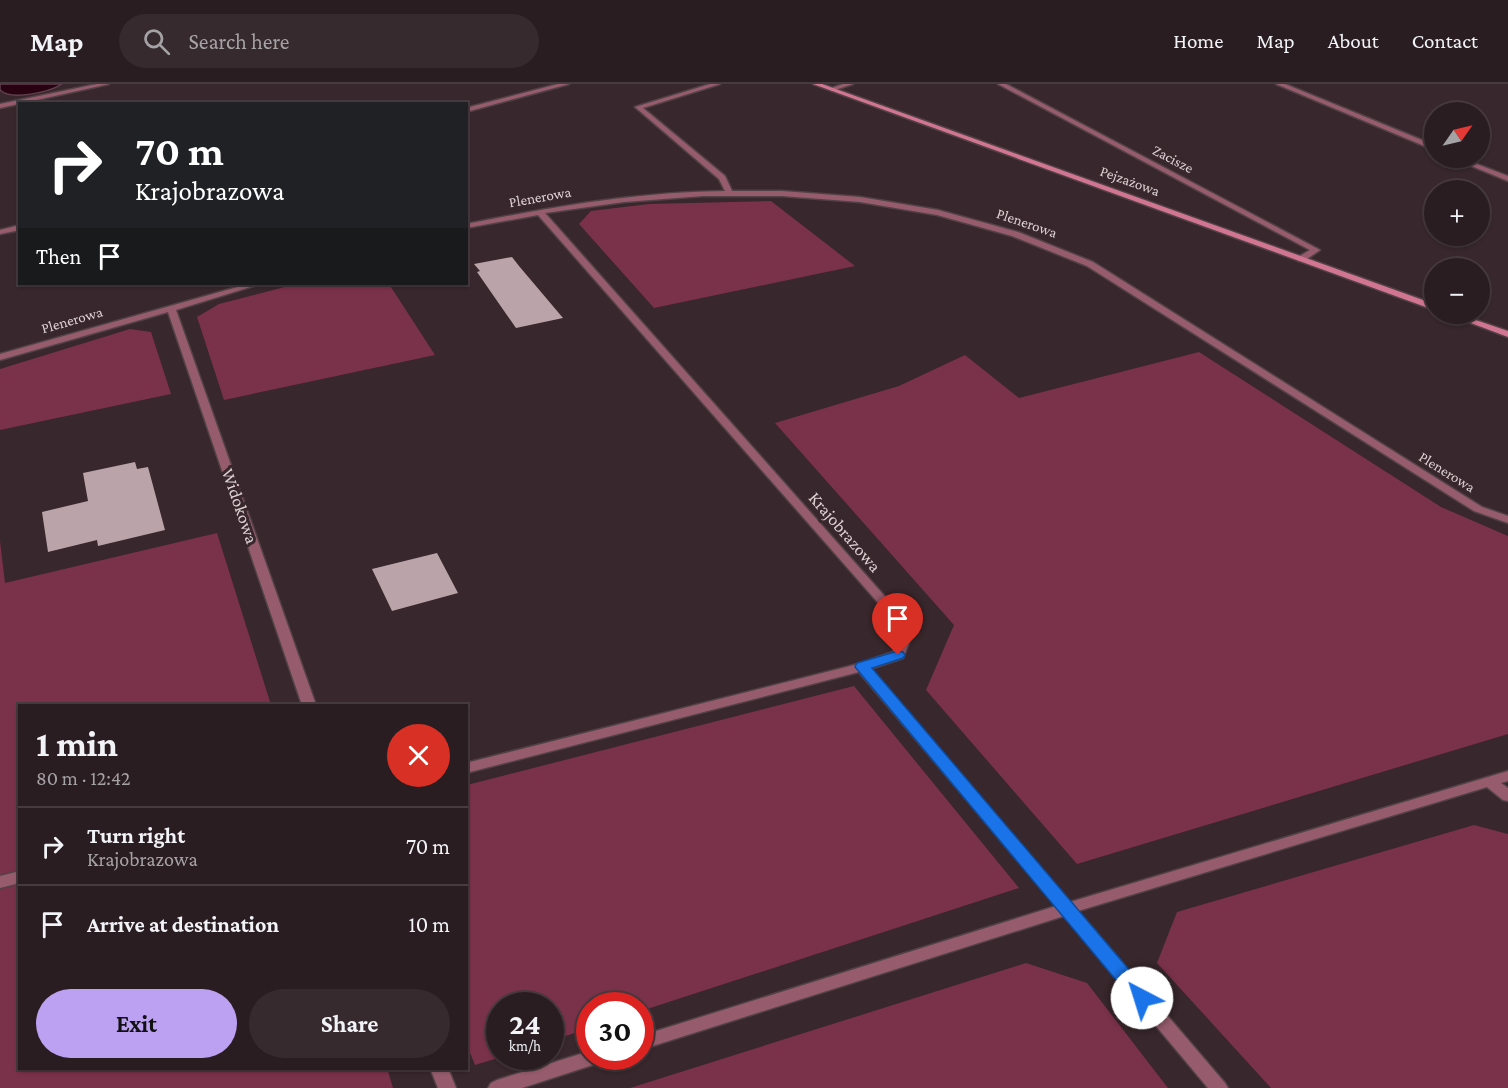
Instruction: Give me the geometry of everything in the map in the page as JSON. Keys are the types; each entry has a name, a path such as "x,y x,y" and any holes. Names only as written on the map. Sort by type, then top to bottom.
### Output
{"street":[{"path":"19,102 106,84"},
{"path":"468,109 566,84"},
{"path":"717,84 638,106 722,177 729,192"},
{"name":"Pejzażowa","path":"816,84 1424,303"},
{"path":"831,89 850,84"},
{"name":"Zacisze","path":"1000,84 1316,250 1300,259"},
{"path":"1279,84 1424,144"},
{"path":"0,106 18,102"},
{"path":"1481,168 1508,179"},
{"name":"Plenerowa","path":"468,226 539,211 638,196 729,192 802,193 849,198 972,221 1048,244 1090,264 1478,509 1508,520"},
{"name":"Krajobrazowa","path":"539,211 908,630 898,655 862,667"},
{"path":"0,232 18,228"},
{"name":"Plenerowa","path":"0,357 252,285"},
{"name":"Widokowa","path":"171,307 309,704"},
{"path":"1480,324 1508,334"},
{"path":"468,767 862,667 1219,1088"},
{"path":"654,1039 1066,909 1508,776"},
{"path":"1490,782 1508,796"},
{"path":"0,882 18,878"},
{"path":"497,1088 576,1063"},
{"path":"440,1070 447,1088"}],"shaded area":[{"path":"0,84 62,84 49,90 13,95 0,90"},
{"path":"771,201 855,266 654,308 579,224 591,211 649,204"},
{"path":"292,285 390,285 435,355 224,400 197,317 219,304"},
{"path":"130,329 151,332 171,394 0,430 0,369"},
{"path":"1199,352 1441,507 1508,536 1508,734 1077,864 926,690 954,625 775,423 899,386 965,355 1019,398"},
{"path":"217,533 271,704 18,704 18,1070 388,1070 393,1088 0,1088 0,541 5,583"},
{"path":"854,686 1019,888 654,1007 654,992 576,992 576,1032 564,1037 564,992 486,992 486,1062 475,1065 468,1048 468,785"},
{"path":"1474,825 1508,834 1508,1088 1271,1088 1157,963 1177,912"},
{"path":"1026,963 1087,983 1168,1088 630,1088"}],"building":[{"path":"512,257 563,318 516,328 477,272 480,271 474,264"},
{"path":"135,462 137,469 148,467 165,530 98,546 97,540 48,552 42,512 88,501 83,473"},
{"path":"437,553 458,593 392,611 372,569"}],"route":[{"path":"898,655 862,667 1142,998"}]}
